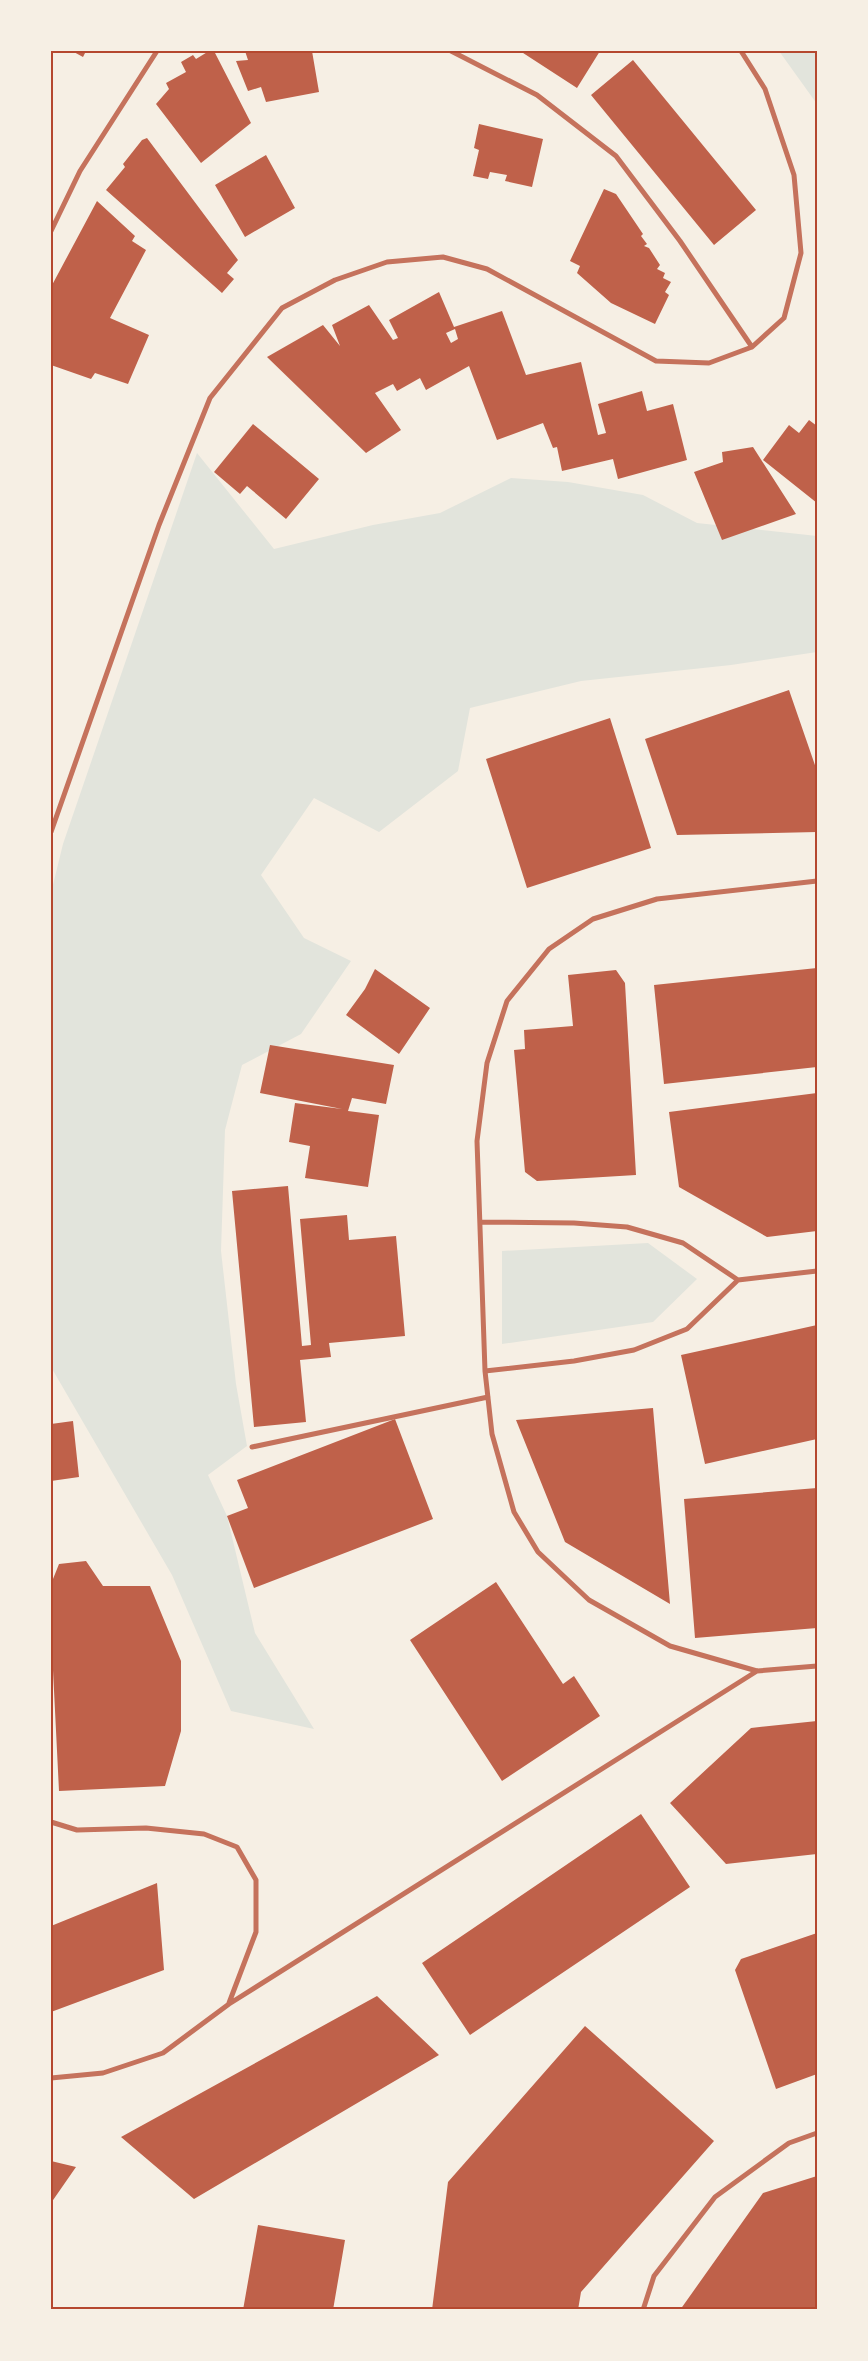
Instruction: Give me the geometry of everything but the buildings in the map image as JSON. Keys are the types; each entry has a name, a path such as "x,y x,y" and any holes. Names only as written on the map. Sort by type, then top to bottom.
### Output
{"street":[{"path":"51,231 80,171 157,51"},
{"path":"451,51 537,95 616,156 680,241 752,347"},
{"path":"51,832 159,525 210,398 282,308 335,280 387,262 443,258 487,268 656,361 709,363 752,347 784,318 801,253 794,175 765,89 741,51"},
{"path":"817,882 657,898 593,919 549,948 507,1001 487,1063 477,1141 485,1371 492,1434 514,1512 538,1552 589,1600 670,1646 757,1671 817,1666"},
{"path":"480,1222 574,1223 627,1227 683,1243 738,1280"},
{"path":"485,1371 574,1361 634,1350 687,1329 738,1280 817,1271"},
{"path":"252,1447 488,1398"},
{"path":"51,2078 103,2073 163,2053 229,2004 757,1671"},
{"path":"51,1822 77,1830 146,1828 204,1834 237,1847 256,1880 256,1932 229,2004"},
{"path":"643,2310 654,2276 715,2197 789,2143 817,2133"}],"shaded area":[{"path":"779,51 817,51 817,104"},
{"path":"197,453 274,549 373,525 440,513 511,478 568,482 643,495 697,523 817,536 817,652 731,665 581,681 470,708 458,771 379,832 314,798 261,875 304,938 351,961 301,1034 242,1065 225,1130 221,1251 236,1384 247,1446 208,1475 227,1516 255,1633 314,1729 231,1711 172,1575 51,1367 51,893 63,844"},
{"path":"648,1243 697,1279 653,1322 502,1344 502,1251"}]}
